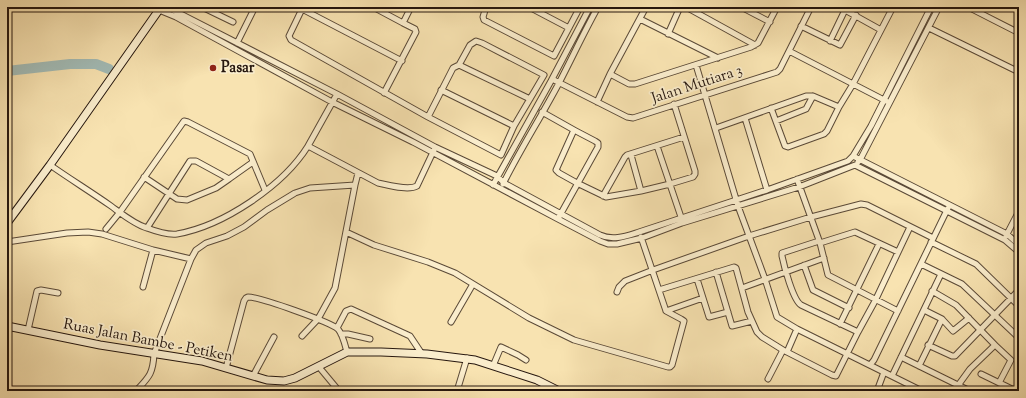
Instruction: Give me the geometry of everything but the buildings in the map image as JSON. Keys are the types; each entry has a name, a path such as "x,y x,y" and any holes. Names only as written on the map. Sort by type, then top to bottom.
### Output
{"main road":[{"path":"7,223 50,165 160,9"},
{"name":"Ruas Jalan Bambe - Petiken","path":"7,326 100,345 202,361 267,380 284,381 295,378 347,352 381,352 467,358 537,380 559,391"}],"street":[{"path":"166,7 337,94 414,140"},
{"path":"202,7 233,22"},
{"path":"237,42 255,7"},
{"path":"373,7 415,29 416,32 384,93"},
{"path":"403,23 411,7"},
{"path":"486,7 483,17 484,20 554,56 580,7"},
{"path":"529,7 569,28"},
{"path":"493,185 590,7"},
{"path":"501,189 598,7"},
{"path":"597,102 610,74 646,7"},
{"path":"668,34 680,7"},
{"path":"686,7 755,45"},
{"path":"741,7 770,22"},
{"path":"610,74 629,84 634,84 755,45 770,22 777,7"},
{"name":"Jalan Mutiara 3","path":"552,79 630,118 777,72 780,69 811,7"},
{"path":"771,108 785,146 788,147 824,134 854,84 893,7"},
{"path":"434,150 497,176 559,217 608,244 617,244 642,238 682,223 799,187 855,164 860,160 931,7"},
{"path":"160,9 332,102 434,150 501,189 607,238 620,238 767,190 848,161 853,156 887,101 940,7"},
{"path":"968,7 977,9 1019,33"},
{"path":"402,61 302,8 289,36 291,40 384,93 428,117 501,155 514,126 544,75 476,41 470,45 460,65 453,68 428,117"},
{"path":"830,40 845,10 881,30"},
{"path":"801,26 840,45 856,15"},
{"path":"640,19 718,58"},
{"path":"929,28 1019,72"},
{"path":"788,51 887,101"},
{"path":"460,65 530,99"},
{"path":"696,65 716,128 736,200 765,279 777,318 922,391"},
{"path":"441,90 514,126"},
{"path":"50,165 136,223 147,228 176,234 195,229 223,218 242,207 291,170 308,146 337,94"},
{"path":"716,128 801,97 813,96 839,107"},
{"path":"776,121 806,109 813,96"},
{"path":"574,130 556,168 559,173 603,196 641,191 670,184 693,177 695,174 674,104"},
{"path":"542,112 598,144 598,147 559,217"},
{"path":"745,118 767,190"},
{"path":"106,229 120,212 184,121 248,153 251,156 266,190"},
{"path":"603,196 625,157 684,137"},
{"path":"308,146 378,183 413,188 417,186 434,150"},
{"path":"657,146 682,217 682,223"},
{"path":"631,155 641,191"},
{"path":"853,156 1006,234 1019,245"},
{"path":"147,228 189,162 192,160 229,178"},
{"path":"848,161 1005,240 1019,252"},
{"path":"144,177 177,200 187,200 216,188 253,162"},
{"path":"302,336 318,319 335,288 358,173"},
{"path":"796,180 811,217 828,275 898,311"},
{"path":"136,391 150,375 154,354 191,259 196,250 204,244 227,236 244,227 294,193 310,188 355,185"},
{"path":"617,292 619,287 625,281 653,270 749,236 811,217 864,204 910,226 976,264 1019,306"},
{"path":"870,365 874,360 950,205"},
{"path":"1005,240 1006,234 1019,211"},
{"path":"659,290 734,267 736,268 752,321 759,335 785,351 834,376 838,374 910,226"},
{"path":"7,242 78,232 102,234 153,250 191,259"},
{"path":"346,232 374,245 428,262 455,273 530,318 574,340 668,367 671,366 684,321 666,311 639,232"},
{"path":"858,332 798,304 786,272 782,254 855,232 898,252"},
{"path":"840,324 879,244"},
{"path":"144,287 153,250"},
{"path":"742,288 824,258"},
{"path":"921,264 962,284 1019,338"},
{"path":"804,266 813,290 848,308"},
{"path":"716,272 732,326 734,327 752,321"},
{"path":"892,376 941,274"},
{"path":"697,279 710,317 728,312"},
{"path":"451,322 473,284"},
{"path":"28,330 37,292 41,290 58,293"},
{"path":"928,345 955,357 1019,290"},
{"path":"932,291 952,302 1011,360 999,383"},
{"path":"226,368 246,298 251,297 318,319 337,328 341,334 347,352"},
{"path":"666,311 703,298"},
{"path":"337,328 346,310 351,309 410,336 415,341 422,354"},
{"path":"924,310 942,319 953,331 969,318"},
{"path":"919,366 942,319"},
{"path":"768,379 797,329"},
{"path":"341,334 348,334 370,340"},
{"path":"253,376 274,337"},
{"path":"954,391 970,369 995,345"},
{"path":"493,366 501,346 526,360"},
{"path":"457,391 467,358"},
{"path":"901,358 970,391"},
{"path":"318,366 339,391"},
{"path":"877,391 884,372"},
{"path":"981,374 1016,391"}],"waterway":[{"path":"7,71 70,64 96,64 109,69"}],"place":[{"name":"Pasar","path":"213,68"}]}
